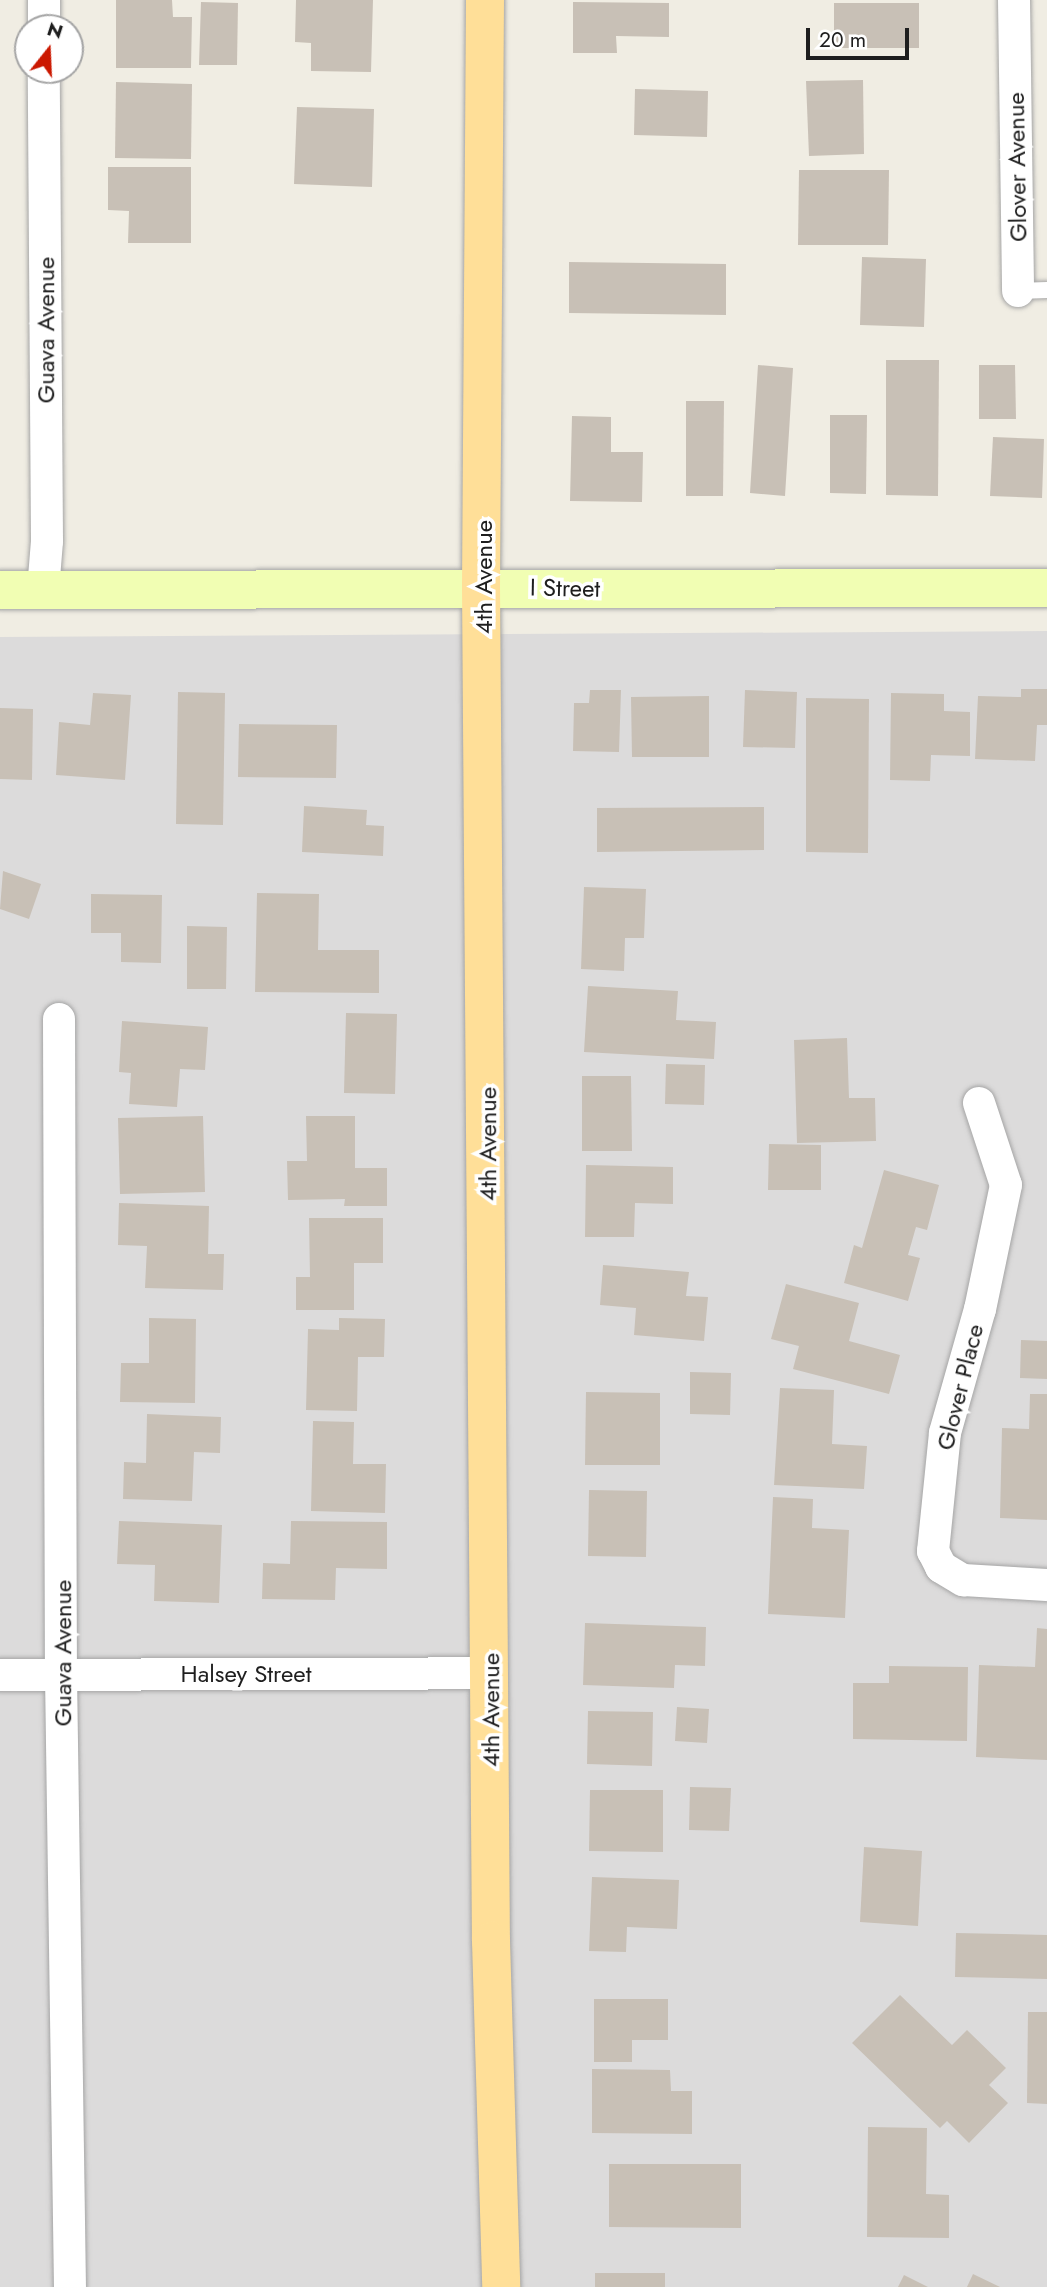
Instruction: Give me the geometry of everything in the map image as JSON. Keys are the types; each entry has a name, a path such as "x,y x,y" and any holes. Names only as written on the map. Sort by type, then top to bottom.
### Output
{"main road":[{"name":"4th Avenue","path":"485,0 481,586 492,1974 498,2058 501,2287"}],"street":[{"name":"Glover Avenue","path":"1014,0 1033,290"},
{"name":"Guava Avenue","path":"43,590 47,541 44,84"},
{"name":"I Street","path":"0,590 481,586 1047,588"},
{"name":"Guava Avenue","path":"59,1019 61,1675 70,2287"},
{"name":"Glover Place","path":"979,1103 1006,1185 980,1310 945,1433 933,1551 941,1567 963,1580 1047,1585"},
{"name":"Halsey Street","path":"0,1675 491,1673"}],"shaded area":[{"path":"1047,631 1047,2287 0,2287 0,637"}],"building":[{"path":"116,0 172,0 173,17 192,17 191,68 116,68"},
{"path":"296,0 373,0 371,72 311,71 311,43 295,42"},
{"path":"201,2 238,3 237,65 199,65"},
{"path":"573,2 669,3 669,37 616,36 617,53 573,53"},
{"path":"834,3 919,3 919,48 834,48"},
{"path":"863,80 864,154 809,156 806,81"},
{"path":"116,82 192,84 191,159 115,158"},
{"path":"635,89 708,91 707,137 634,135"},
{"path":"297,107 374,109 372,187 294,184"},
{"path":"108,167 191,167 191,243 128,243 129,211 108,210"},
{"path":"799,170 889,170 888,245 798,245"},
{"path":"862,257 926,259 924,327 860,325"},
{"path":"569,262 726,264 726,315 569,313"},
{"path":"886,360 939,360 938,496 886,495"},
{"path":"758,365 793,368 785,496 750,493"},
{"path":"979,365 1015,365 1016,419 979,419"},
{"path":"686,401 724,401 723,496 686,496"},
{"path":"830,415 867,415 866,494 830,493"},
{"path":"572,416 611,417 611,452 643,452 642,502 570,501"},
{"path":"993,437 1044,439 1042,498 990,496"},
{"path":"1021,689 1047,689 1047,725 1037,725 1035,761 975,759 978,696 1021,697"},
{"path":"590,690 621,690 619,752 573,751 574,703 589,703"},
{"path":"745,690 797,692 795,748 743,747"},
{"path":"178,692 225,693 223,825 176,824"},
{"path":"93,693 131,695 125,780 56,775 59,722 90,725"},
{"path":"891,693 944,694 944,711 970,712 970,756 931,755 930,781 890,780"},
{"path":"709,696 709,757 632,757 631,697"},
{"path":"806,698 869,699 868,853 806,852"},
{"path":"0,708 33,709 32,780 0,779"},
{"path":"239,724 337,725 336,778 238,777"},
{"path":"304,806 367,810 366,825 384,826 383,856 302,852"},
{"path":"764,807 764,850 597,852 597,808"},
{"path":"3,871 41,884 29,919 0,909"},
{"path":"584,887 646,889 644,938 625,938 624,971 581,969"},
{"path":"257,893 319,894 318,950 379,950 379,993 255,992"},
{"path":"91,894 162,895 161,963 121,962 121,933 91,933"},
{"path":"187,926 227,927 226,989 187,989"},
{"path":"588,986 678,991 676,1020 716,1022 714,1059 584,1052"},
{"path":"346,1013 397,1014 395,1094 344,1093"},
{"path":"122,1021 208,1027 205,1070 180,1069 177,1107 129,1104 131,1073 119,1072"},
{"path":"847,1038 849,1098 875,1098 876,1141 797,1143 794,1040"},
{"path":"666,1064 705,1065 704,1105 665,1104"},
{"path":"582,1076 631,1076 632,1151 582,1151"},
{"path":"203,1116 205,1192 120,1194 118,1118"},
{"path":"306,1116 355,1116 355,1168 387,1168 387,1206 344,1206 345,1199 288,1200 287,1161 307,1161"},
{"path":"769,1144 821,1145 821,1190 768,1190"},
{"path":"586,1165 673,1167 673,1204 635,1203 634,1237 585,1237"},
{"path":"884,1170 939,1185 927,1230 916,1227 908,1255 920,1258 908,1301 844,1283 854,1245 862,1248"},
{"path":"119,1203 209,1206 208,1254 224,1254 223,1290 145,1288 147,1246 118,1245"},
{"path":"309,1218 383,1218 383,1263 354,1263 354,1310 296,1310 296,1277 310,1277"},
{"path":"603,1265 689,1272 686,1296 708,1297 704,1341 634,1335 636,1308 600,1305"},
{"path":"786,1284 859,1303 849,1341 900,1355 889,1394 793,1369 799,1346 771,1339"},
{"path":"149,1318 196,1319 195,1403 120,1402 121,1363 149,1363"},
{"path":"339,1318 385,1319 384,1357 358,1357 357,1411 306,1410 308,1329 339,1330"},
{"path":"1021,1340 1047,1341 1047,1379 1020,1378"},
{"path":"690,1372 731,1373 730,1415 690,1414"},
{"path":"780,1388 834,1390 832,1444 867,1446 864,1489 774,1485"},
{"path":"586,1392 660,1393 660,1465 585,1465"},
{"path":"1030,1394 1047,1394 1047,1520 1000,1518 1002,1428 1029,1429"},
{"path":"147,1414 221,1417 220,1453 194,1452 192,1501 123,1499 124,1462 146,1463"},
{"path":"313,1421 354,1422 353,1464 386,1464 385,1513 311,1511"},
{"path":"589,1490 647,1491 646,1557 588,1556"},
{"path":"773,1497 813,1499 812,1528 849,1530 845,1618 768,1614"},
{"path":"119,1521 222,1525 219,1603 154,1601 155,1565 117,1564"},
{"path":"291,1521 387,1522 387,1569 336,1568 335,1600 262,1599 263,1563 290,1564"},
{"path":"585,1623 706,1627 705,1666 675,1665 674,1688 583,1685"},
{"path":"1037,1628 1047,1629 1047,1760 976,1757 979,1665 1035,1667"},
{"path":"889,1666 968,1667 967,1741 853,1739 853,1683 889,1683"},
{"path":"677,1707 709,1709 707,1743 675,1741"},
{"path":"588,1711 653,1712 652,1766 587,1764"},
{"path":"690,1787 731,1788 729,1831 689,1830"},
{"path":"590,1790 663,1790 663,1852 589,1851"},
{"path":"864,1847 922,1851 918,1926 860,1922"},
{"path":"592,1877 679,1880 677,1929 627,1927 626,1952 589,1951"},
{"path":"956,1933 1047,1935 1047,1979 955,1977"},
{"path":"900,1995 952,2045 967,2030 1006,2068 989,2085 1008,2103 969,2143 947,2121 940,2128 852,2043"},
{"path":"594,1999 668,1999 668,2040 632,2040 632,2062 594,2062"},
{"path":"1028,2012 1047,2012 1047,2104 1027,2103"},
{"path":"592,2069 670,2070 671,2091 692,2091 692,2134 592,2133"},
{"path":"868,2127 927,2128 926,2194 949,2195 949,2238 867,2237"},
{"path":"609,2164 741,2164 741,2228 609,2227"},
{"path":"595,2273 665,2273 665,2287 595,2287"},
{"path":"973,2274 1000,2287 967,2287"},
{"path":"904,2275 928,2287 898,2287"}]}
